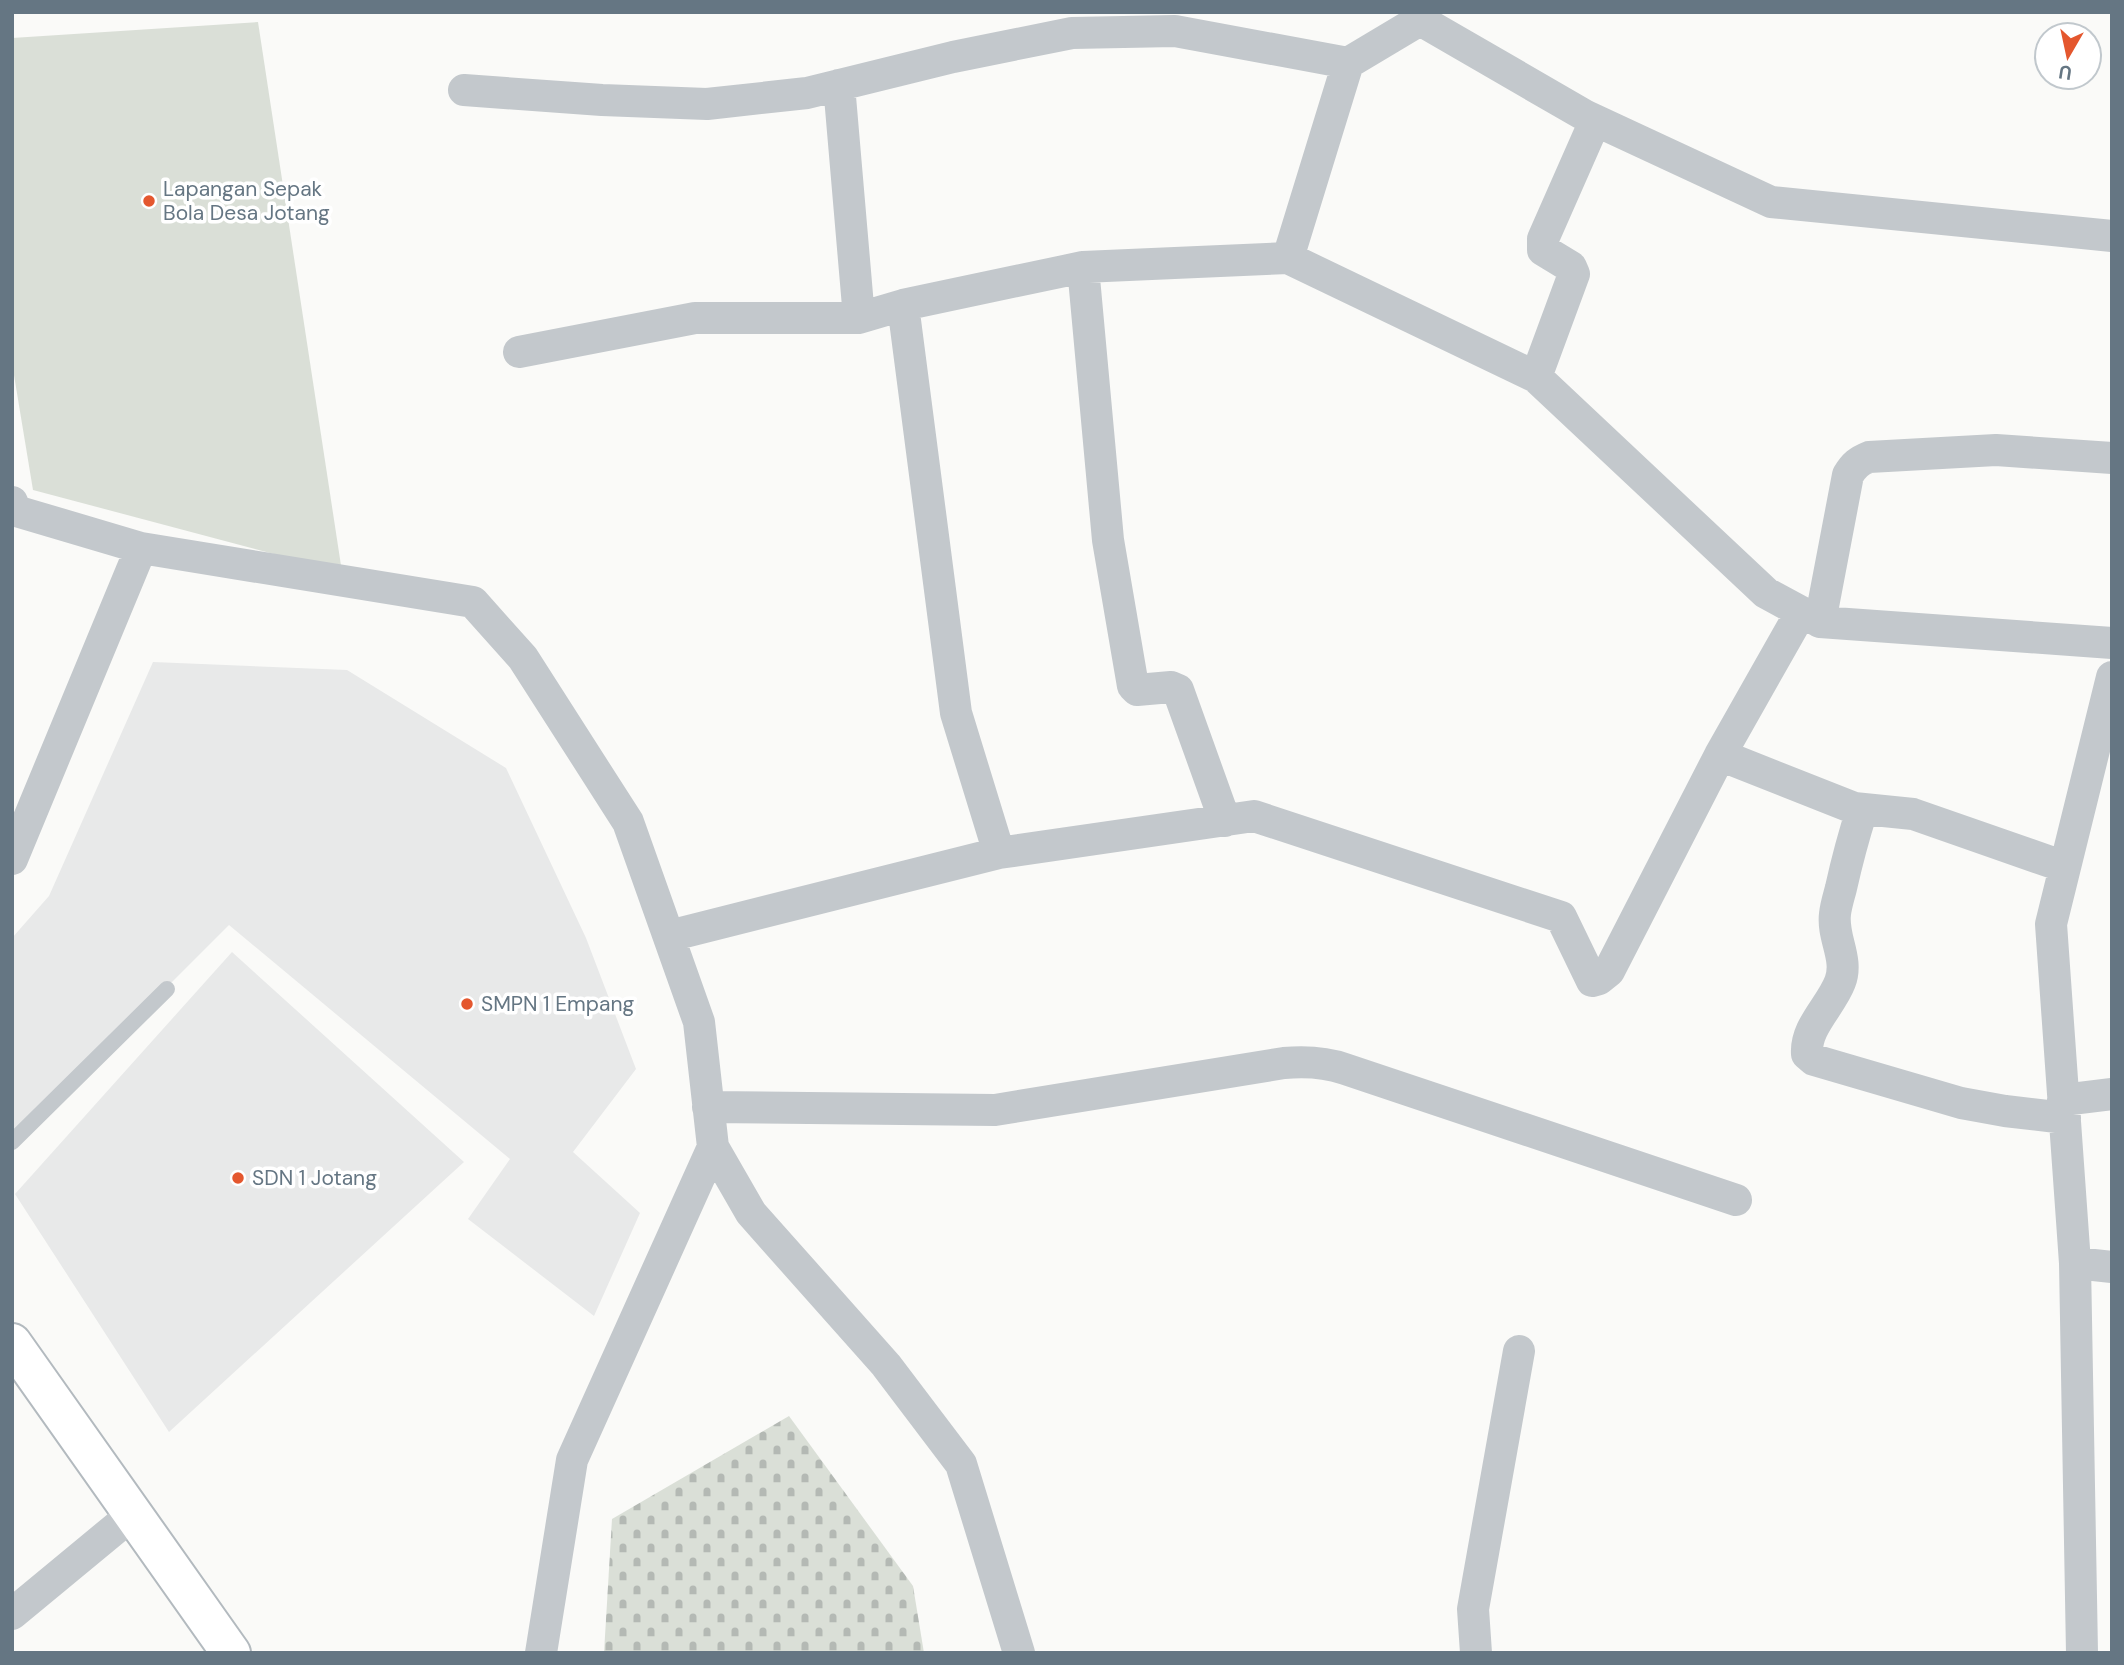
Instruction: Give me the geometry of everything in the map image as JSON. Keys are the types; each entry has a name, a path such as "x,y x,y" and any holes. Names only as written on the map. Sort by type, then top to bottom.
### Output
{"street":[{"path":"464,90 707,104 807,93 953,57 1072,33 1175,31 1348,63 1420,20 1595,121 1771,202 2112,236"},
{"path":"1288,258 1348,63"},
{"path":"839,85 859,318"},
{"path":"1536,377 1574,274 1571,267 1544,250 1543,239 1595,121"},
{"path":"519,352 695,318 859,318 903,305 1083,267 1288,258 1536,377 1766,593 1811,617 2112,643"},
{"path":"1083,267 1108,540 1133,687 1137,690 1171,687 1178,690 1225,821"},
{"path":"903,305 956,713 999,853"},
{"path":"669,936 999,853 1254,816 1561,917 1592,981 1599,979 1609,971 1720,755 1811,617 1848,475 1853,467 1860,460 1869,457 1996,450 2112,458"},
{"path":"12,502 16,511 141,548 473,602 523,659 628,822 699,1022 713,1147 751,1213 886,1364 961,1464 1019,1653"},
{"path":"12,859 141,548"},
{"path":"2082,1653 2075,1263 2051,924 2112,677"},
{"path":"1720,755 1841,804 1862,810 1913,814 2065,867"},
{"path":"1862,810 1835,914 1835,929 1844,970 1839,984 1809,1036 1807,1054 1814,1060 1961,1103 2005,1111 2064,1109 2112,1094"},
{"path":"708,1107 995,1110 1284,1063 1317,1062 1737,1200"},
{"path":"541,1653 572,1460 713,1147"},
{"path":"2075,1263 2112,1267"},
{"path":"12,1343 231,1653"},
{"path":"1476,1653 1473,1609 1519,1351"},
{"path":"12,1615 133,1514"}],"lane":[{"path":"12,1142 167,989"}],"shaded area":[{"name":"SMPN 1 Empang","path":"153,662 347,670 506,768 586,938 636,1069 573,1152 640,1213 594,1316 468,1219 510,1159 229,925 12,1142 12,938 49,896"},
{"name":"SDN 1 Jotang","path":"232,952 464,1162 169,1432 15,1194"}],"green space":[{"name":"Lapangan Sepak Bola Desa Jotang","path":"258,22 342,572 33,490 12,363 12,38"},
{"path":"789,1416 913,1586 924,1653 604,1653 612,1519"}],"place":[{"name":"Lapangan Sepak Bola Desa Jotang","path":"149,201"},
{"name":"SMPN 1 Empang","path":"467,1004"},
{"name":"SDN 1 Jotang","path":"238,1178"}]}
